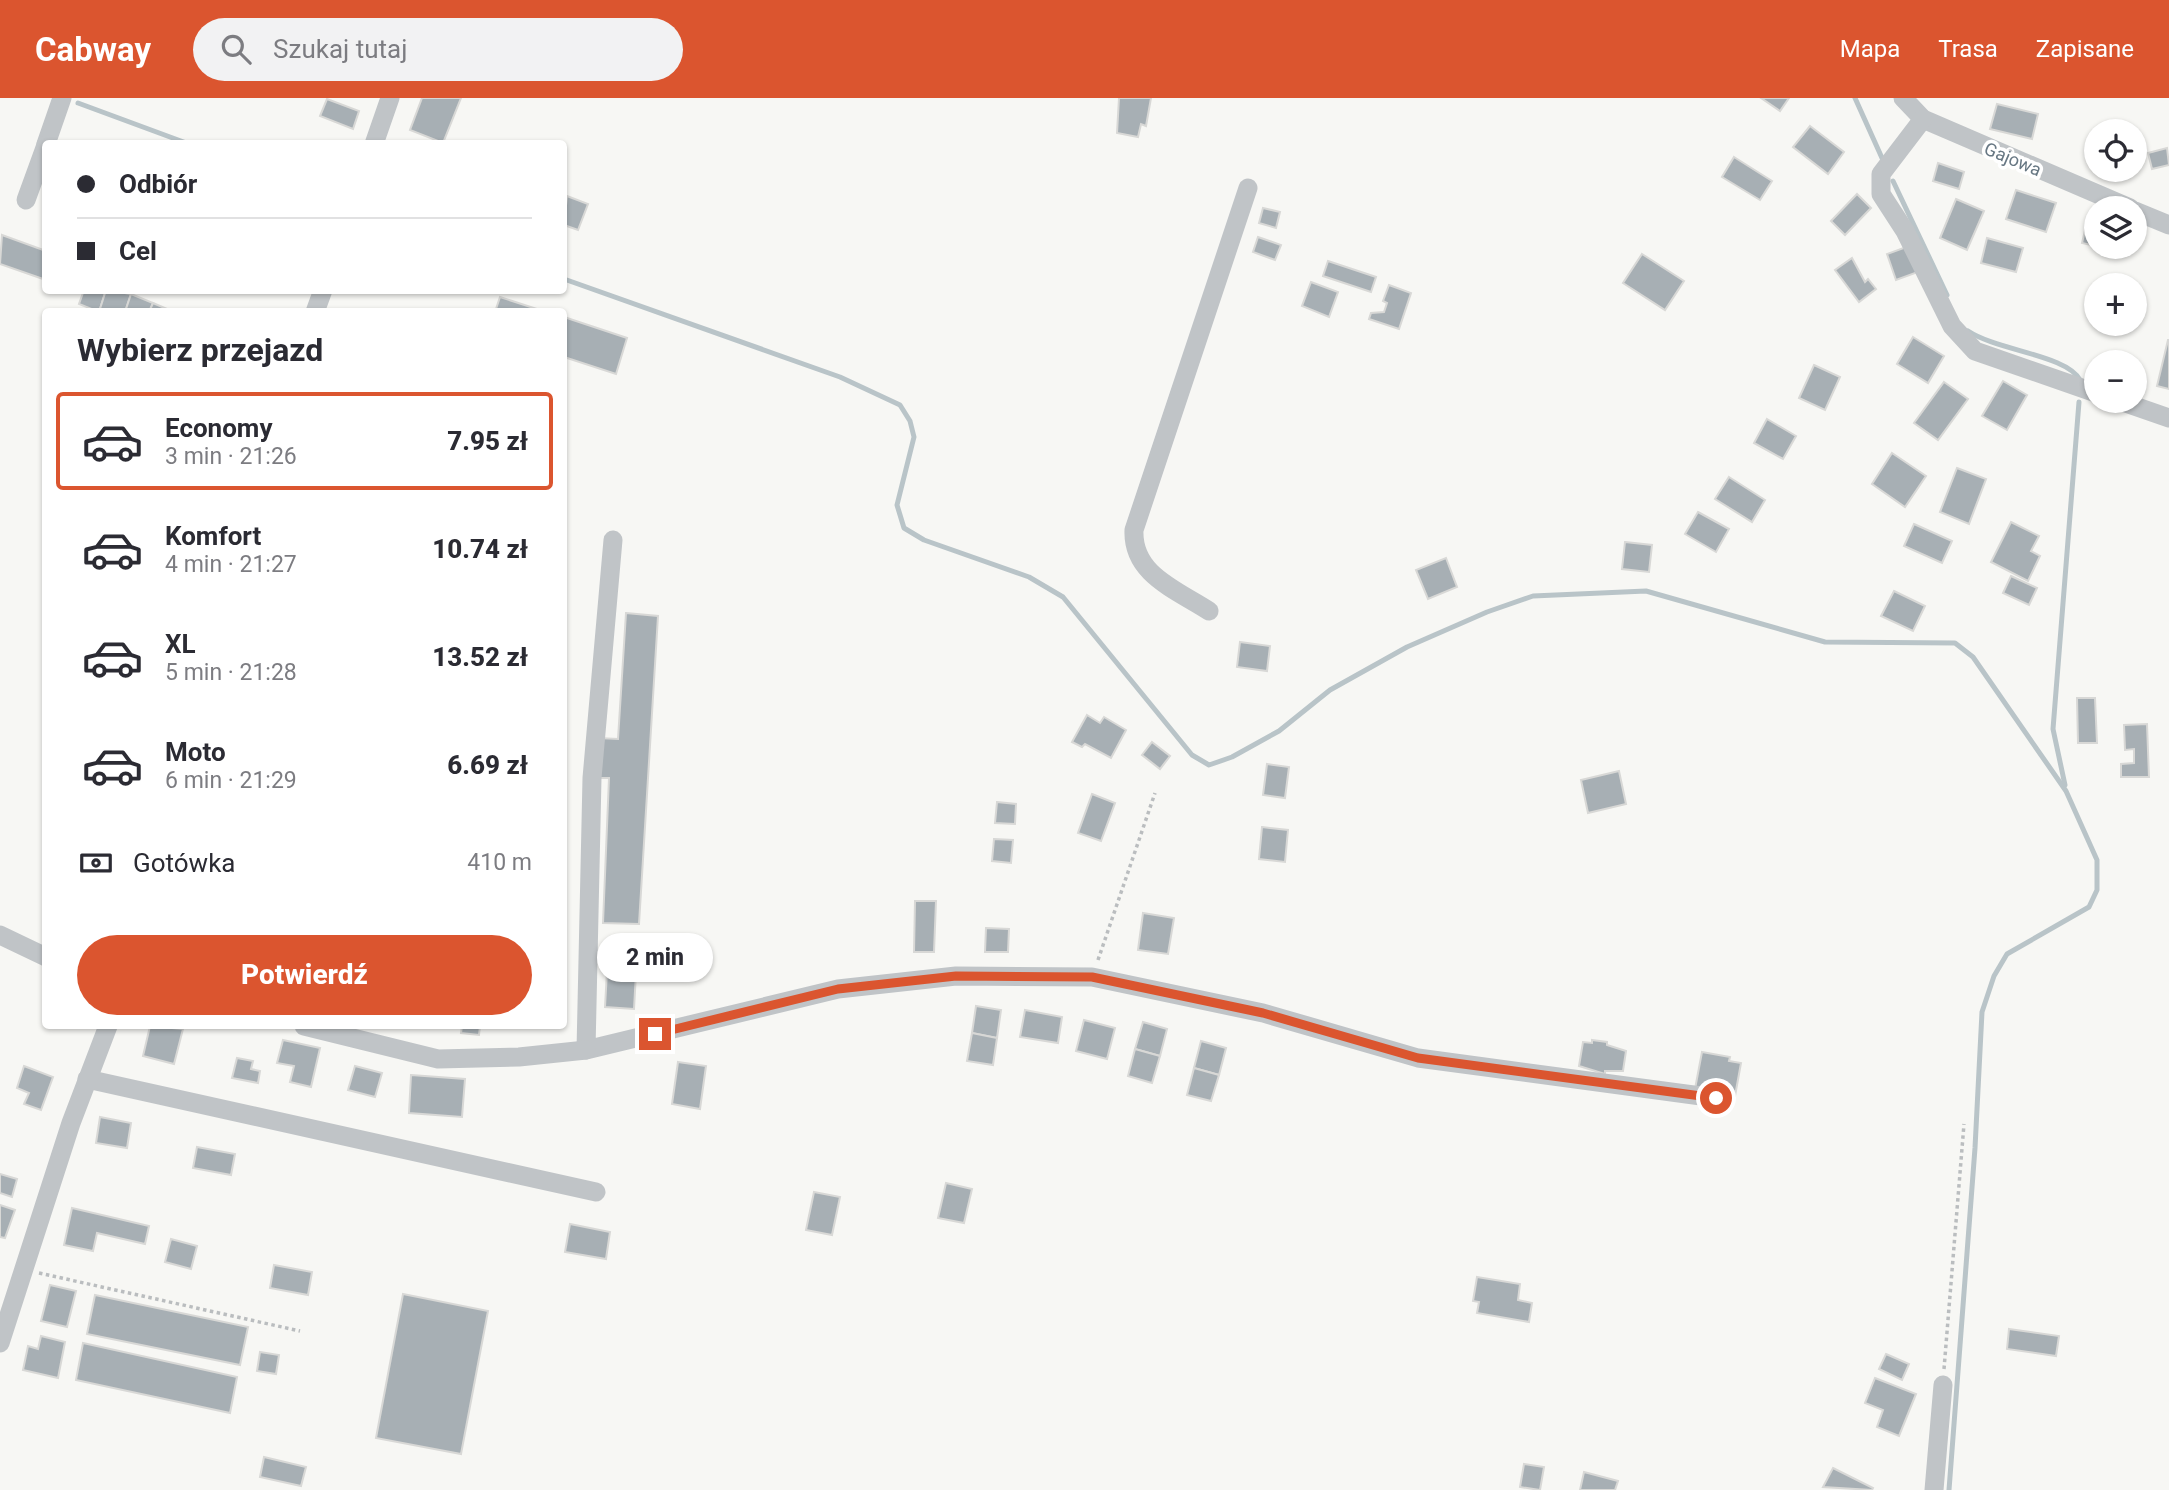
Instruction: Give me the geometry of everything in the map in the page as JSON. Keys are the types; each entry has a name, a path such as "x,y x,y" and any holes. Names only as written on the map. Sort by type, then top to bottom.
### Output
{"street":[{"path":"47,140 62,98"},
{"path":"375,140 390,98"},
{"name":"Gajowa","path":"1903,98 1923,120 2102,196"},
{"path":"1923,120 1881,174 1881,194 1905,231 1952,326 1975,351 2084,389"},
{"path":"26,200 42,155"},
{"path":"1209,611 1142,566 1133,547 1134,530 1248,188"},
{"path":"2147,216 2169,225"},
{"path":"2147,410 2169,418"},
{"path":"586,1050 592,778 613,540"},
{"path":"0,935 42,955"},
{"path":"316,1029 438,1059 519,1057 586,1050 838,989 956,976 1092,977 1263,1013 1418,1058 1716,1098"},
{"path":"0,1343 87,1079 107,1029"},
{"path":"87,1079 596,1192"},
{"path":"1934,1490 1943,1385"}],"path":[{"path":"1092,977 1155,793"},
{"path":"1943,1385 1964,1124"},
{"path":"23,1270 300,1331"}],"building":[{"path":"422,98 461,98 444,140 435,140 410,130"},
{"path":"1119,98 1151,98 1146,126 1141,124 1138,137 1117,133"},
{"path":"1761,98 1789,98 1780,111"},
{"path":"327,99 359,111 353,129 320,116"},
{"path":"1997,104 2038,114 2032,139 1990,129"},
{"path":"1810,126 1844,152 1828,174 1793,147"},
{"path":"2167,148 2169,165 2152,169 2148,153"},
{"path":"1734,157 1772,181 1760,200 1722,177"},
{"path":"1938,163 1964,172 1959,189 1933,181"},
{"path":"2016,190 2056,203 2046,232 2006,219"},
{"path":"1857,194 1871,208 1845,235 1831,221"},
{"path":"567,196 588,204 578,230 567,226"},
{"path":"1956,199 1984,211 1967,250 1940,238"},
{"path":"1263,208 1280,212 1276,228 1259,223"},
{"path":"2,235 42,250 42,279 0,264"},
{"path":"1258,237 1281,245 1275,260 1253,252"},
{"path":"1987,238 2023,248 2016,272 1981,263"},
{"path":"1909,246 1918,272 1896,280 1887,254"},
{"path":"1642,254 1684,281 1665,310 1623,283"},
{"path":"1852,258 1865,282 1868,279 1876,289 1859,302 1835,270"},
{"path":"1328,261 1376,277 1371,292 1323,276"},
{"path":"1311,282 1338,292 1329,317 1302,306"},
{"path":"1389,285 1411,293 1399,329 1369,319 1371,313 1384,312 1387,303 1383,301"},
{"path":"83,294 105,294 100,308 79,304"},
{"path":"105,294 131,294 126,308 100,308"},
{"path":"131,294 153,303 151,308 126,308"},
{"path":"500,297 534,308 496,308"},
{"path":"153,303 165,308 151,308"},
{"path":"567,318 627,338 616,374 567,358"},
{"path":"1913,337 1944,356 1928,383 1897,364"},
{"path":"2169,340 2169,389 2157,386"},
{"path":"1814,365 1840,377 1825,410 1799,398"},
{"path":"2003,381 2027,395 2007,430 1982,416"},
{"path":"1944,382 1968,399 1938,440 1914,423"},
{"path":"1767,419 1796,436 1783,459 1754,443"},
{"path":"1892,453 1926,476 1905,507 1872,484"},
{"path":"1957,468 1986,479 1969,524 1940,512"},
{"path":"1729,477 1765,500 1752,522 1715,499"},
{"path":"1698,512 1729,529 1716,552 1685,534"},
{"path":"2011,522 2039,536 2031,551 2040,556 2028,581 1991,562"},
{"path":"1914,524 1952,541 1942,563 1904,546"},
{"path":"1625,542 1652,545 1649,572 1622,569"},
{"path":"1446,558 1457,587 1428,599 1416,570"},
{"path":"2011,576 2037,588 2029,605 2003,593"},
{"path":"1894,591 1925,606 1913,631 1881,616"},
{"path":"626,613 658,616 639,924 603,923 609,778 595,778 598,738 618,739"},
{"path":"1240,642 1270,646 1267,671 1237,667"},
{"path":"2077,698 2095,698 2097,743 2078,743"},
{"path":"1087,715 1100,723 1104,717 1126,730 1111,758 1085,744 1082,747 1072,742"},
{"path":"2147,724 2149,777 2121,777 2121,764 2134,763 2134,749 2125,750 2124,725"},
{"path":"1152,742 1170,756 1160,769 1142,755"},
{"path":"1267,764 1289,767 1285,798 1263,795"},
{"path":"1619,771 1626,804 1588,813 1581,780"},
{"path":"1092,794 1115,803 1101,841 1078,833"},
{"path":"997,802 1016,804 1015,824 995,823"},
{"path":"1262,827 1288,830 1285,862 1259,859"},
{"path":"994,839 1013,840 1011,863 992,861"},
{"path":"915,901 936,901 934,952 914,952"},
{"path":"1143,913 1174,918 1168,954 1138,950"},
{"path":"986,928 1009,929 1008,952 985,952"},
{"path":"608,953 637,955 634,1009 605,1007"},
{"path":"976,1006 1001,1010 997,1038 972,1033"},
{"path":"1025,1010 1062,1017 1058,1043 1020,1037"},
{"path":"1084,1020 1115,1028 1107,1059 1076,1051"},
{"path":"1143,1022 1167,1029 1160,1056 1135,1049"},
{"path":"149,1029 183,1029 174,1064 143,1056"},
{"path":"462,1029 480,1029 479,1035 461,1033"},
{"path":"972,1033 997,1038 993,1065 967,1061"},
{"path":"283,1040 320,1048 311,1087 290,1082 294,1066 277,1063"},
{"path":"1592,1040 1607,1042 1607,1045 1626,1051 1623,1071 1605,1071 1605,1074 1579,1066 1583,1042 1592,1043"},
{"path":"1201,1041 1226,1048 1219,1075 1194,1068"},
{"path":"1135,1049 1160,1056 1152,1083 1128,1076"},
{"path":"1702,1052 1730,1057 1729,1061 1741,1063 1735,1096 1695,1089"},
{"path":"237,1058 253,1061 251,1069 260,1071 258,1083 232,1078"},
{"path":"678,1062 706,1066 700,1109 672,1104"},
{"path":"24,1066 53,1077 41,1110 24,1104 29,1093 17,1088"},
{"path":"355,1066 382,1073 375,1097 348,1090"},
{"path":"1194,1068 1219,1075 1211,1101 1187,1095"},
{"path":"411,1075 465,1079 462,1117 409,1113"},
{"path":"100,1117 131,1123 127,1148 96,1143"},
{"path":"197,1147 235,1154 231,1175 193,1168"},
{"path":"0,1174 17,1179 12,1197 0,1193"},
{"path":"946,1183 972,1189 964,1223 938,1218"},
{"path":"814,1192 840,1197 832,1235 806,1230"},
{"path":"0,1205 15,1210 5,1238 0,1237"},
{"path":"72,1208 149,1226 145,1244 97,1233 93,1251 64,1245"},
{"path":"570,1224 610,1232 606,1259 565,1252"},
{"path":"171,1239 197,1246 191,1269 165,1262"},
{"path":"274,1265 312,1272 308,1295 270,1288"},
{"path":"1477,1277 1520,1284 1518,1300 1532,1303 1529,1322 1477,1313 1479,1302 1473,1301"},
{"path":"50,1285 76,1291 67,1327 41,1321"},
{"path":"403,1294 488,1311 461,1454 376,1438"},
{"path":"95,1295 248,1327 240,1365 87,1334"},
{"path":"2009,1329 2059,1336 2056,1356 2007,1349"},
{"path":"41,1336 65,1342 58,1378 23,1370 28,1346 38,1349"},
{"path":"83,1343 237,1377 230,1413 76,1380"},
{"path":"260,1352 279,1355 276,1374 257,1371"},
{"path":"1886,1354 1909,1364 1902,1380 1879,1369"},
{"path":"1875,1378 1916,1394 1899,1436 1877,1427 1883,1410 1865,1403"},
{"path":"264,1457 306,1467 301,1486 260,1477"},
{"path":"1524,1464 1544,1467 1540,1490 1520,1487"},
{"path":"1833,1468 1873,1488 1872,1490 1823,1487"},
{"path":"1584,1472 1618,1481 1615,1490 1580,1490"}],"waterway":[{"path":"1855,98 1882,158"},
{"path":"78,103 178,140"},
{"path":"1893,181 1947,295"},
{"path":"567,280 840,377 900,405 910,421 914,437 897,505 904,528 924,540 1029,577 1063,597 1192,755 1209,765 1232,757 1279,731 1330,690 1407,647 1487,612 1533,596 1646,591 1825,642 1955,643 1973,657 2066,791 2097,860 2097,890 2089,907 2007,954 1994,976 1982,1012 1975,1148 1949,1490"},
{"path":"1968,331 1996,344 2061,365 2080,380"},
{"path":"2065,785 2053,729 2079,402"}],"route":[{"path":"655,1034 838,989 956,976 1092,977 1263,1013 1418,1058 1716,1098"}]}
